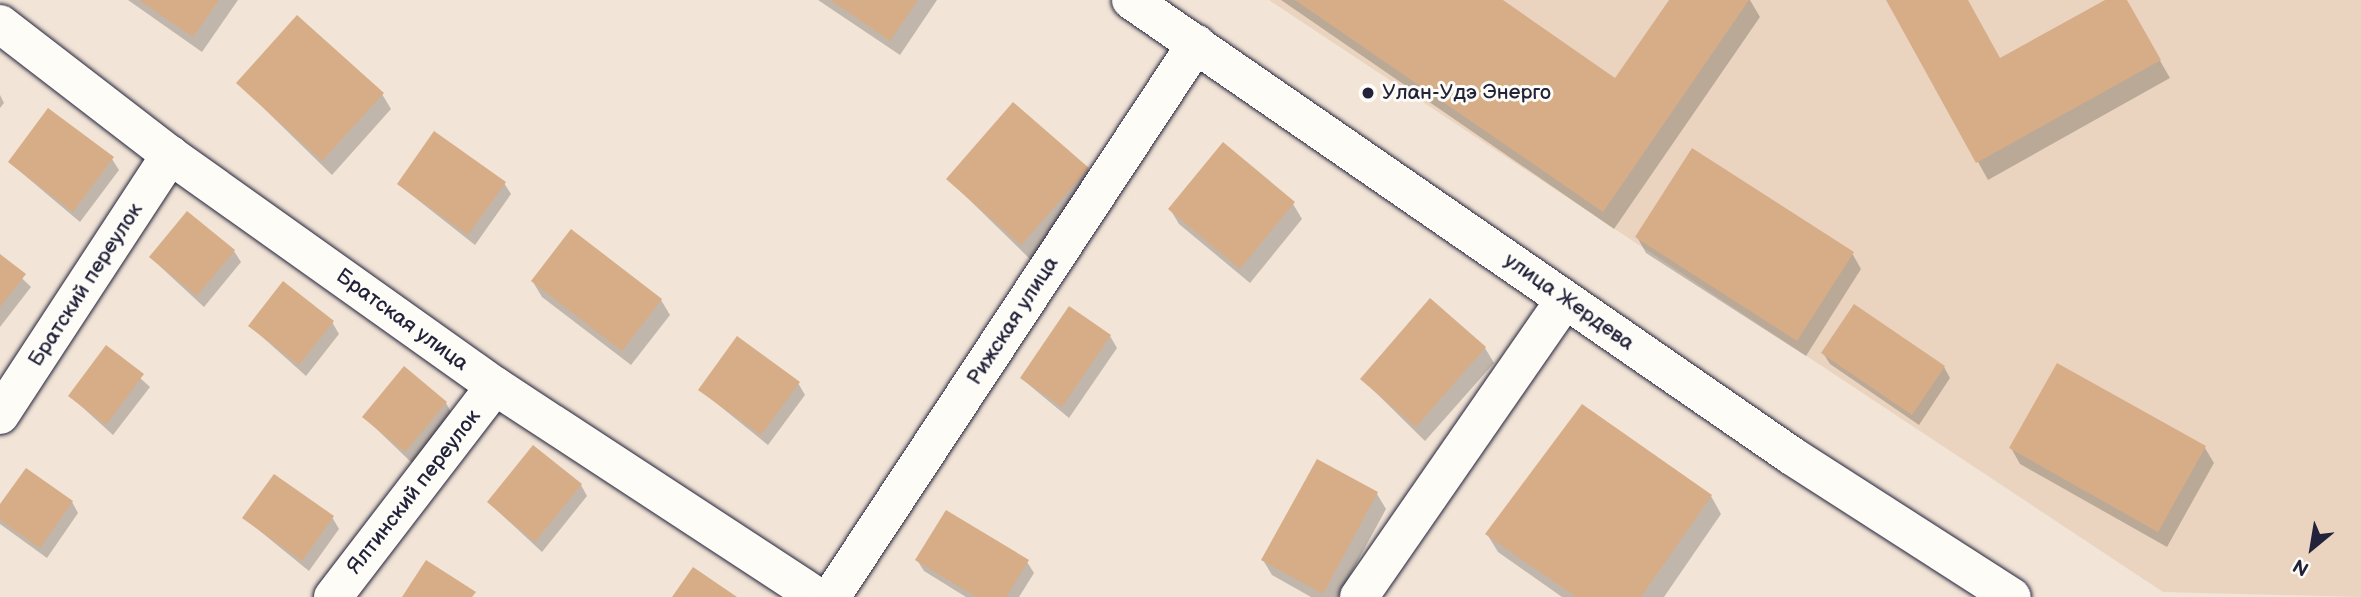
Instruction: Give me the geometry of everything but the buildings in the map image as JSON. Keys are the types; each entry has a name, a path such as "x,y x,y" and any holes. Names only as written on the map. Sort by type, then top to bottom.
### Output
{"street":[{"name":"улица Жердева","path":"1131,0 1565,300 2011,597"},
{"name":"Братская улица","path":"0,24 170,155 495,386 817,597"},
{"name":"Рижская улица","path":"831,597 1196,44"},
{"name":"Братский переулок","path":"0,415 170,155"},
{"path":"1359,597 1565,300"},
{"name":"Ялтинский переулок","path":"333,597 495,386"}],"shaded area":[{"path":"1269,0 2361,0 2361,597 2163,592"}],"place":[{"name":"Улан-Удэ Энерго","path":"1368,93"}]}
